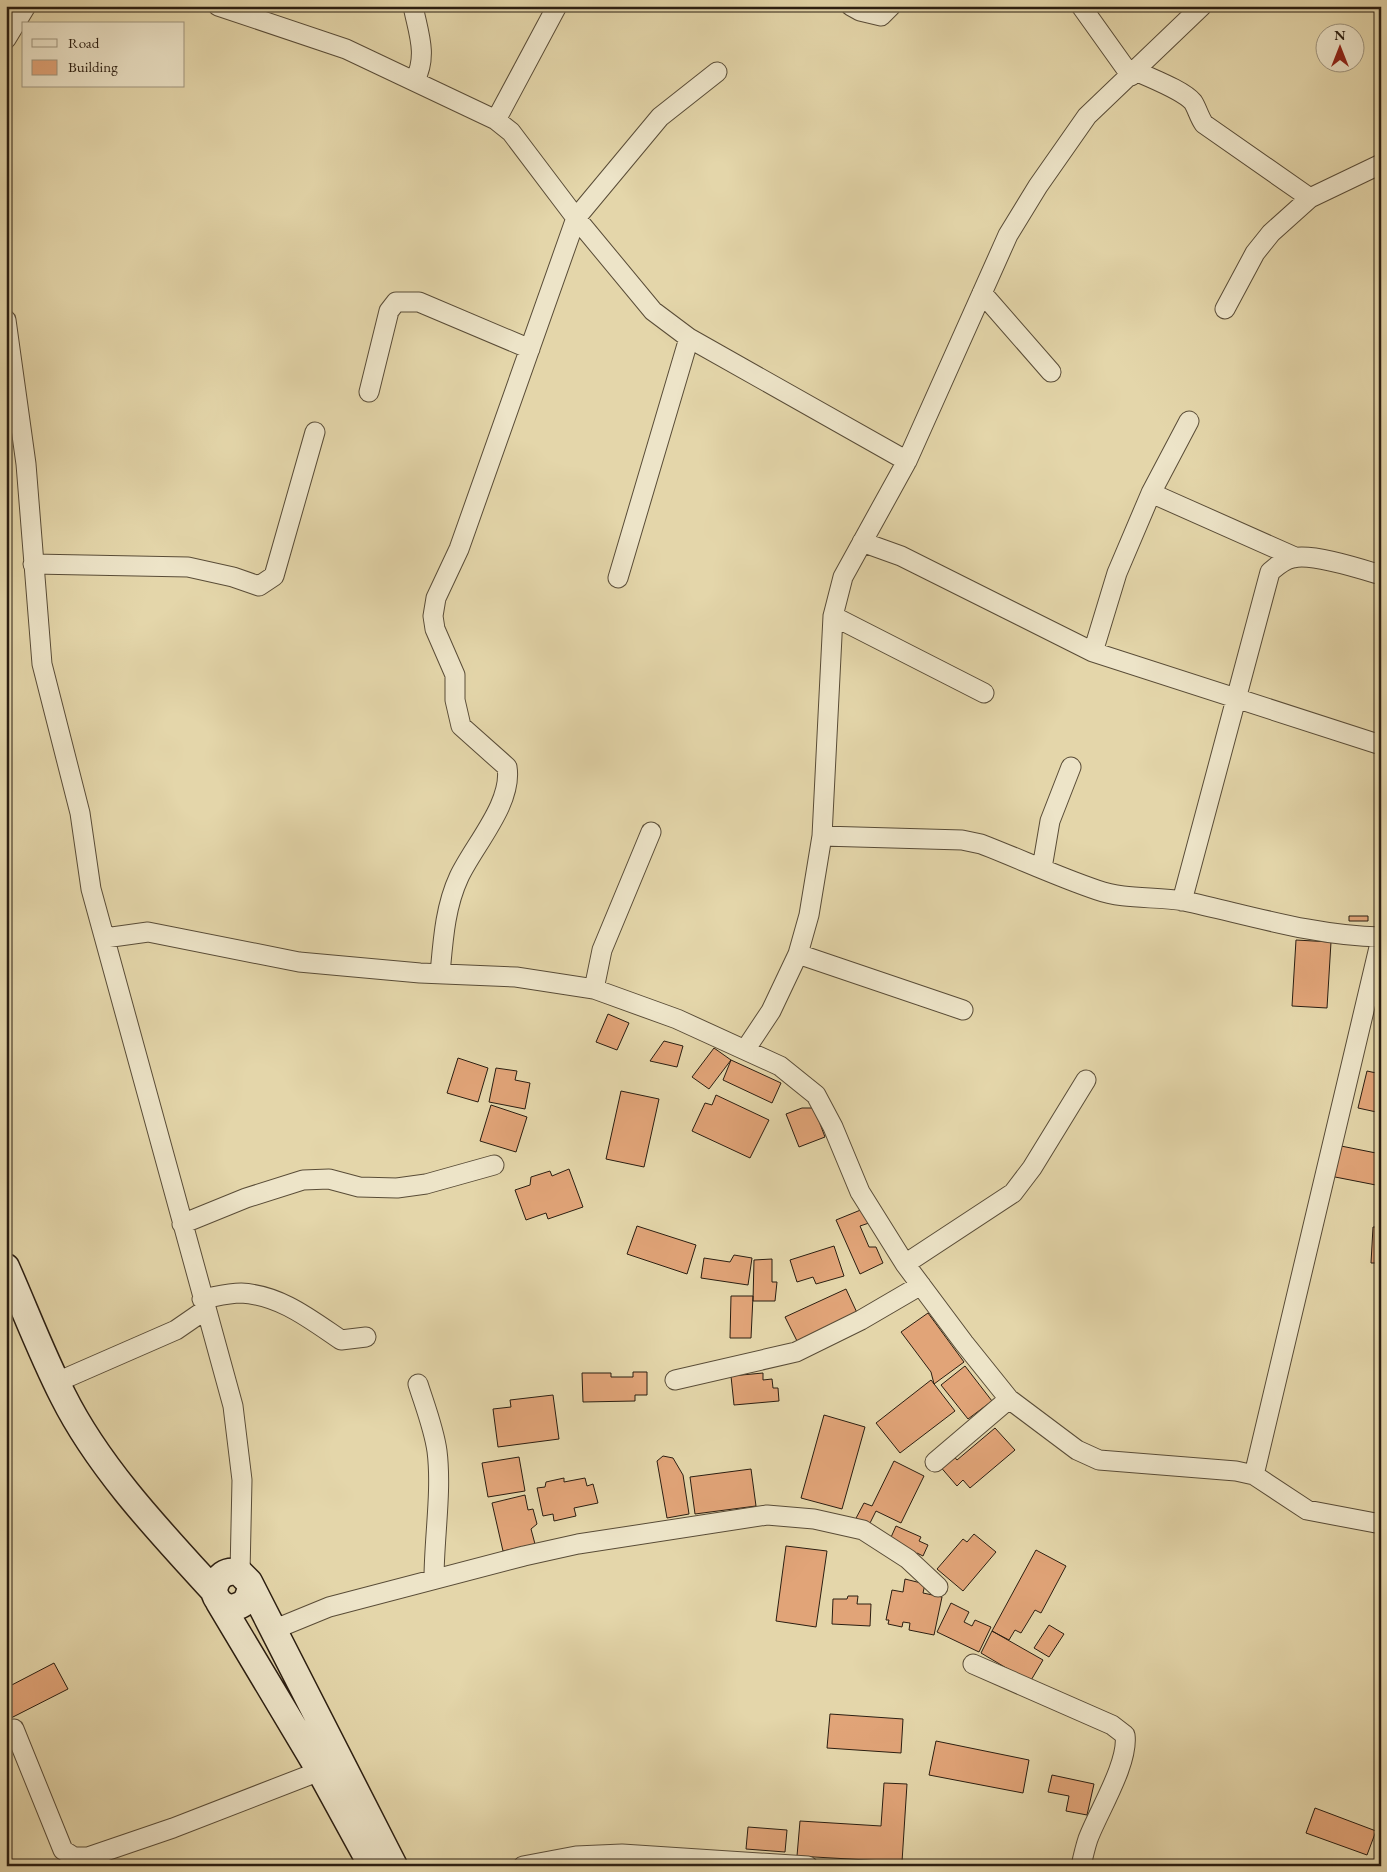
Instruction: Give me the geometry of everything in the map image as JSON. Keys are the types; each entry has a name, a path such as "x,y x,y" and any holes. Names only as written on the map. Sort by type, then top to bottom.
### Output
{"main road":[{"path":"6,1267 63,1397 107,1466 156,1527 216,1596 320,1771 372,1866"},
{"path":"216,1596 217,1579 222,1574 234,1572 245,1581 273,1627 394,1866"}],"street":[{"path":"6,39 26,6"},
{"path":"218,6 346,49 415,80 496,120 511,132 576,218 653,311 689,338 907,461"},
{"path":"413,6 422,52 422,62 415,80"},
{"path":"496,120 557,6"},
{"path":"851,6 860,11 881,16 891,6"},
{"path":"1081,6 1133,74 1184,96 1193,103 1197,114 1204,124 1310,198"},
{"path":"744,1050 771,1011 798,954 809,914 822,836 833,616 843,577 907,461 1008,235 1038,186 1087,116 1202,6"},
{"path":"440,974 444,925 459,878 502,801 509,776 507,767 461,726 455,700 455,676 435,629 433,616 436,598 459,549 576,218 660,117 717,72"},
{"path":"1225,309 1255,253 1271,233 1310,198 1381,164"},
{"path":"982,292 1051,372"},
{"path":"368,392 389,311 396,302 419,302 530,349"},
{"path":"6,320 13,417 33,564 42,664 80,813 91,889 203,1305 233,1406 242,1480 245,1581"},
{"path":"618,578 689,338"},
{"path":"1094,652 1117,573 1151,492 1189,421"},
{"path":"33,564 188,567 233,577 259,586 274,576 315,432"},
{"path":"1151,492 1295,557 1337,562 1381,575"},
{"path":"862,542 901,556 1094,652 1381,745"},
{"path":"1182,901 1238,698 1246,655 1270,572 1283,561 1295,557"},
{"path":"833,616 984,693"},
{"path":"1042,868 1050,821 1071,768"},
{"path":"594,989 602,950 651,832"},
{"path":"822,836 962,840 981,844 1099,891 1139,898 1182,901 1242,916 1359,937 1381,938 1254,1475"},
{"path":"105,938 148,932 300,962 440,974 516,977 594,989 677,1019 780,1066 816,1095 833,1127 860,1192 905,1264 1009,1399 1077,1450 1099,1460 1227,1470 1254,1475 1307,1510 1381,1524"},
{"path":"798,954 963,1010"},
{"path":"905,1264 1013,1193 1032,1168 1086,1080"},
{"path":"182,1224 254,1195 304,1180 330,1179 359,1187 397,1188 426,1184 494,1165"},
{"path":"675,1380 796,1352 861,1320 921,1285"},
{"path":"57,1382 176,1330 203,1305 239,1293 271,1298 305,1315 342,1340 366,1337"},
{"path":"418,1384 437,1451 438,1485 434,1540 434,1578"},
{"path":"935,1462 1009,1399"},
{"path":"273,1627 285,1625 329,1607 434,1578 578,1544 767,1515 814,1519 863,1530 908,1559 938,1586"},
{"path":"973,1664 1112,1725 1125,1735 1127,1745 1115,1779 1088,1840 1081,1866"},
{"path":"14,1729 63,1850 74,1857 88,1857 173,1828 320,1771"},
{"path":"522,1866 576,1856 622,1854 808,1866"}],"building":[{"path":"1349,916 1368,916 1368,921 1349,921"},
{"path":"1296,940 1331,942 1327,1008 1292,1006"},
{"path":"608,1014 629,1023 617,1050 596,1042"},
{"path":"664,1041 683,1046 677,1067 650,1061"},
{"path":"714,1048 731,1060 709,1089 692,1077"},
{"path":"458,1058 488,1068 478,1102 447,1093"},
{"path":"731,1060 781,1083 772,1103 723,1080"},
{"path":"496,1068 517,1071 515,1080 530,1083 525,1109 489,1102"},
{"path":"1367,1071 1381,1074 1381,1113 1358,1108"},
{"path":"621,1091 659,1099 644,1167 606,1159"},
{"path":"716,1095 769,1120 750,1158 692,1131 705,1103 712,1105"},
{"path":"491,1105 527,1117 516,1152 480,1141"},
{"path":"802,1108 814,1108 825,1137 799,1147 786,1114"},
{"path":"1336,1145 1381,1154 1381,1186 1330,1176"},
{"path":"569,1169 583,1207 548,1219 546,1213 526,1220 515,1190 530,1185 531,1177 550,1171 552,1176"},
{"path":"863,1209 869,1223 860,1226 869,1247 876,1247 883,1263 860,1274 836,1220"},
{"path":"637,1226 696,1245 687,1274 627,1254"},
{"path":"1373,1227 1381,1227 1381,1263 1371,1263"},
{"path":"834,1246 844,1276 816,1284 813,1277 797,1282 790,1260"},
{"path":"734,1255 752,1258 748,1285 701,1278 704,1258 730,1262"},
{"path":"772,1259 772,1282 777,1282 775,1301 753,1301 754,1260"},
{"path":"846,1289 859,1317 799,1345 785,1317"},
{"path":"731,1296 753,1296 751,1338 730,1338"},
{"path":"928,1313 964,1362 934,1384 931,1372 901,1332"},
{"path":"965,1366 992,1401 968,1419 941,1385"},
{"path":"633,1372 647,1372 647,1395 635,1395 635,1401 583,1402 582,1373 611,1373 611,1377 633,1377"},
{"path":"763,1373 763,1380 772,1379 773,1388 778,1388 779,1401 734,1405 731,1376"},
{"path":"931,1380 955,1411 900,1453 876,1423"},
{"path":"553,1395 559,1439 498,1447 493,1409 511,1407 510,1400"},
{"path":"824,1415 865,1427 842,1509 801,1498"},
{"path":"995,1428 1015,1450 970,1488 963,1480 957,1486 938,1464 951,1453 957,1460"},
{"path":"663,1456 673,1458 683,1475 689,1514 667,1518 657,1461"},
{"path":"519,1457 525,1491 488,1497 482,1463"},
{"path":"894,1461 924,1476 901,1523 876,1511 867,1529 854,1522 864,1503 872,1506"},
{"path":"751,1469 756,1506 695,1514 690,1477"},
{"path":"564,1478 564,1482 585,1478 587,1486 593,1484 598,1503 574,1508 576,1516 554,1521 553,1514 543,1516 537,1488 545,1487 546,1482"},
{"path":"525,1495 528,1510 533,1509 537,1524 531,1529 535,1544 503,1551 492,1503"},
{"path":"896,1526 921,1537 919,1541 928,1545 923,1556 917,1553 915,1556 888,1544"},
{"path":"974,1534 996,1552 963,1591 937,1569 963,1539 967,1542"},
{"path":"786,1546 827,1551 816,1627 776,1621"},
{"path":"1036,1550 1066,1566 1041,1613 1035,1610 1021,1633 1015,1630 1009,1640 992,1631"},
{"path":"905,1579 925,1584 923,1593 942,1597 934,1635 909,1630 910,1623 903,1622 902,1627 888,1624 889,1620 886,1620 892,1590 903,1592"},
{"path":"848,1596 858,1596 857,1604 871,1604 870,1626 832,1624 833,1599 847,1599"},
{"path":"951,1603 969,1612 964,1622 972,1626 975,1620 991,1627 979,1652 937,1632"},
{"path":"1049,1625 1064,1634 1049,1657 1034,1648"},
{"path":"992,1631 1043,1660 1030,1682 981,1653"},
{"path":"54,1663 68,1689 9,1719 6,1714 6,1688"},
{"path":"830,1714 903,1719 901,1753 827,1748"},
{"path":"936,1741 1029,1760 1023,1793 929,1775"},
{"path":"1052,1775 1094,1784 1087,1815 1066,1811 1069,1796 1048,1792"},
{"path":"884,1783 907,1784 902,1862 797,1856 800,1821 881,1826"},
{"path":"1315,1808 1376,1831 1367,1855 1306,1833"},
{"path":"748,1827 787,1830 785,1852 746,1849"}]}
